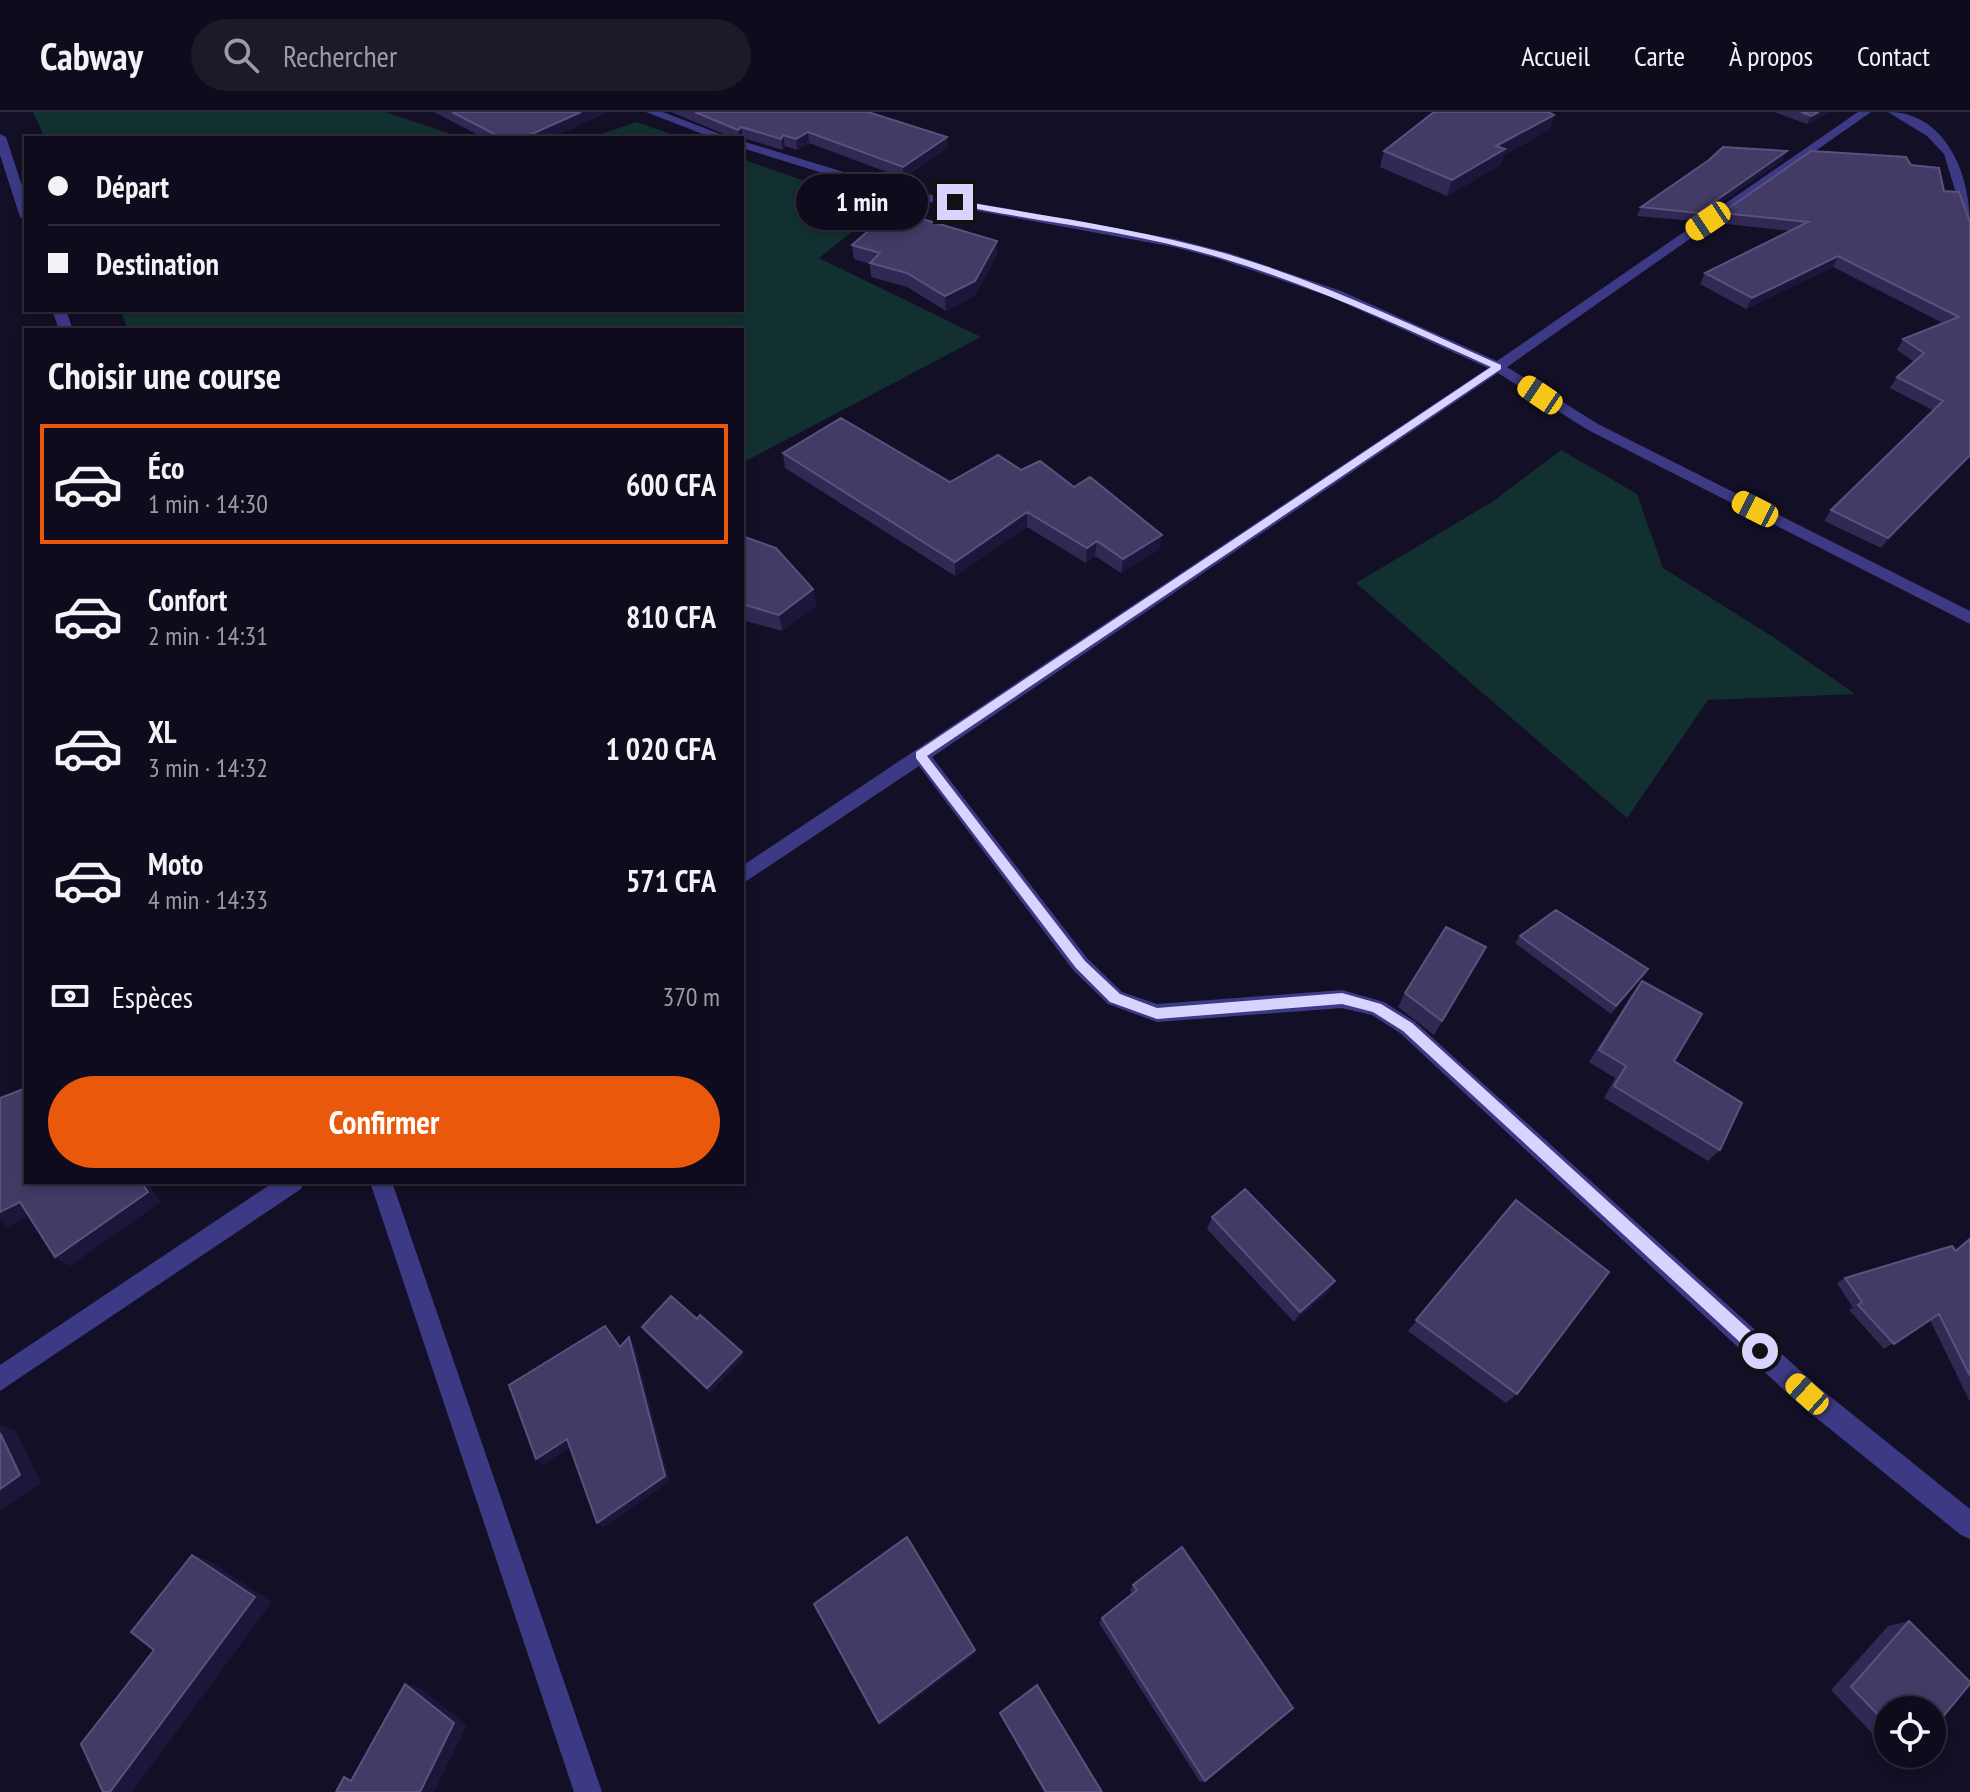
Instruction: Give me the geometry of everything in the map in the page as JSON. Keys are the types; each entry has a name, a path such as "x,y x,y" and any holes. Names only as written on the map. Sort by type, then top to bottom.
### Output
{"street":[{"path":"652,112 718,136"},
{"path":"744,875 1498,367 1865,112"},
{"path":"1894,112 1925,128 1946,146 1958,171 1970,219"},
{"path":"0,137 24,211"},
{"path":"744,145 897,192 1175,243 1224,256 1336,294 1498,367 1593,427 1970,618"},
{"path":"920,755 1080,964 1115,998 1157,1013 1342,999 1377,1008 1407,1027 1807,1394 1970,1526"},
{"path":"0,1379 290,1184"},
{"path":"382,1184 588,1792"}],"green space":[{"path":"33,112 385,112 457,136 44,136"},
{"path":"637,122 676,136 595,136"},
{"path":"744,160 882,208 819,258 981,337 744,462 744,328 127,328 121,312 744,312"},
{"path":"1561,450 1637,494 1663,568 1773,637 1855,694 1708,700 1627,818 1356,583 1492,502"}],"building":[{"path":"452,112 581,112 527,136 498,136"},
{"path":"695,112 868,112 947,137 903,167 808,132 796,139 783,135 781,139 741,127 738,130"},
{"path":"1434,112 1548,112 1554,115 1496,146 1505,149 1452,180 1384,151"},
{"path":"1723,147 1787,151 1698,213 1641,207 1709,160"},
{"path":"1811,151 1906,157 1911,165 1939,168 1944,191 1959,192 1970,222 1970,455 1888,538 1831,510 1943,401 1897,377 1924,353 1903,339 1959,317 1838,256 1752,298 1705,273 1808,222 1722,213"},
{"path":"892,210 997,241 975,281 945,296 907,273 870,263 880,253 852,245"},
{"path":"841,418 950,482 998,455 1021,470 1040,461 1074,487 1090,477 1162,535 1123,559 1097,541 1087,548 1027,512 955,562 783,453"},
{"path":"744,537 776,548 813,589 779,615 744,605"},
{"path":"1556,910 1648,969 1616,1006 1520,936"},
{"path":"1446,927 1486,947 1442,1021 1405,993"},
{"path":"1642,981 1702,1014 1674,1061 1742,1103 1720,1150 1614,1086 1626,1066 1599,1050"},
{"path":"24,1089 24,1184 142,1184 148,1192 55,1257 20,1202 0,1212 0,1098"},
{"path":"1245,1189 1335,1281 1300,1312 1212,1217"},
{"path":"1516,1200 1609,1272 1517,1394 1416,1320"},
{"path":"1970,1239 1970,1376 1939,1314 1894,1344 1858,1305 1862,1302 1845,1278 1952,1246 1956,1251"},
{"path":"671,1296 697,1319 700,1315 742,1352 707,1388 642,1327"},
{"path":"605,1326 620,1347 629,1337 665,1476 597,1523 567,1439 536,1459 509,1385"},
{"path":"0,1433 20,1475 0,1489"},
{"path":"907,1537 975,1650 879,1723 814,1604"},
{"path":"1182,1547 1293,1708 1205,1781 1102,1618 1137,1590 1133,1585"},
{"path":"192,1555 255,1597 110,1792 103,1792 81,1744 154,1650 131,1632"},
{"path":"1909,1621 1970,1682 1946,1713 1946,1696 1874,1696 1874,1711 1851,1687"},
{"path":"405,1684 454,1723 420,1792 336,1792 344,1777 351,1781"},
{"path":"1037,1685 1102,1792 1046,1792 1000,1713"}],"route":[{"path":"955,202 1175,243 1224,256 1336,294 1498,367 920,755 1080,964 1115,998 1157,1013 1342,999 1377,1008 1407,1027 1760,1351"}]}
